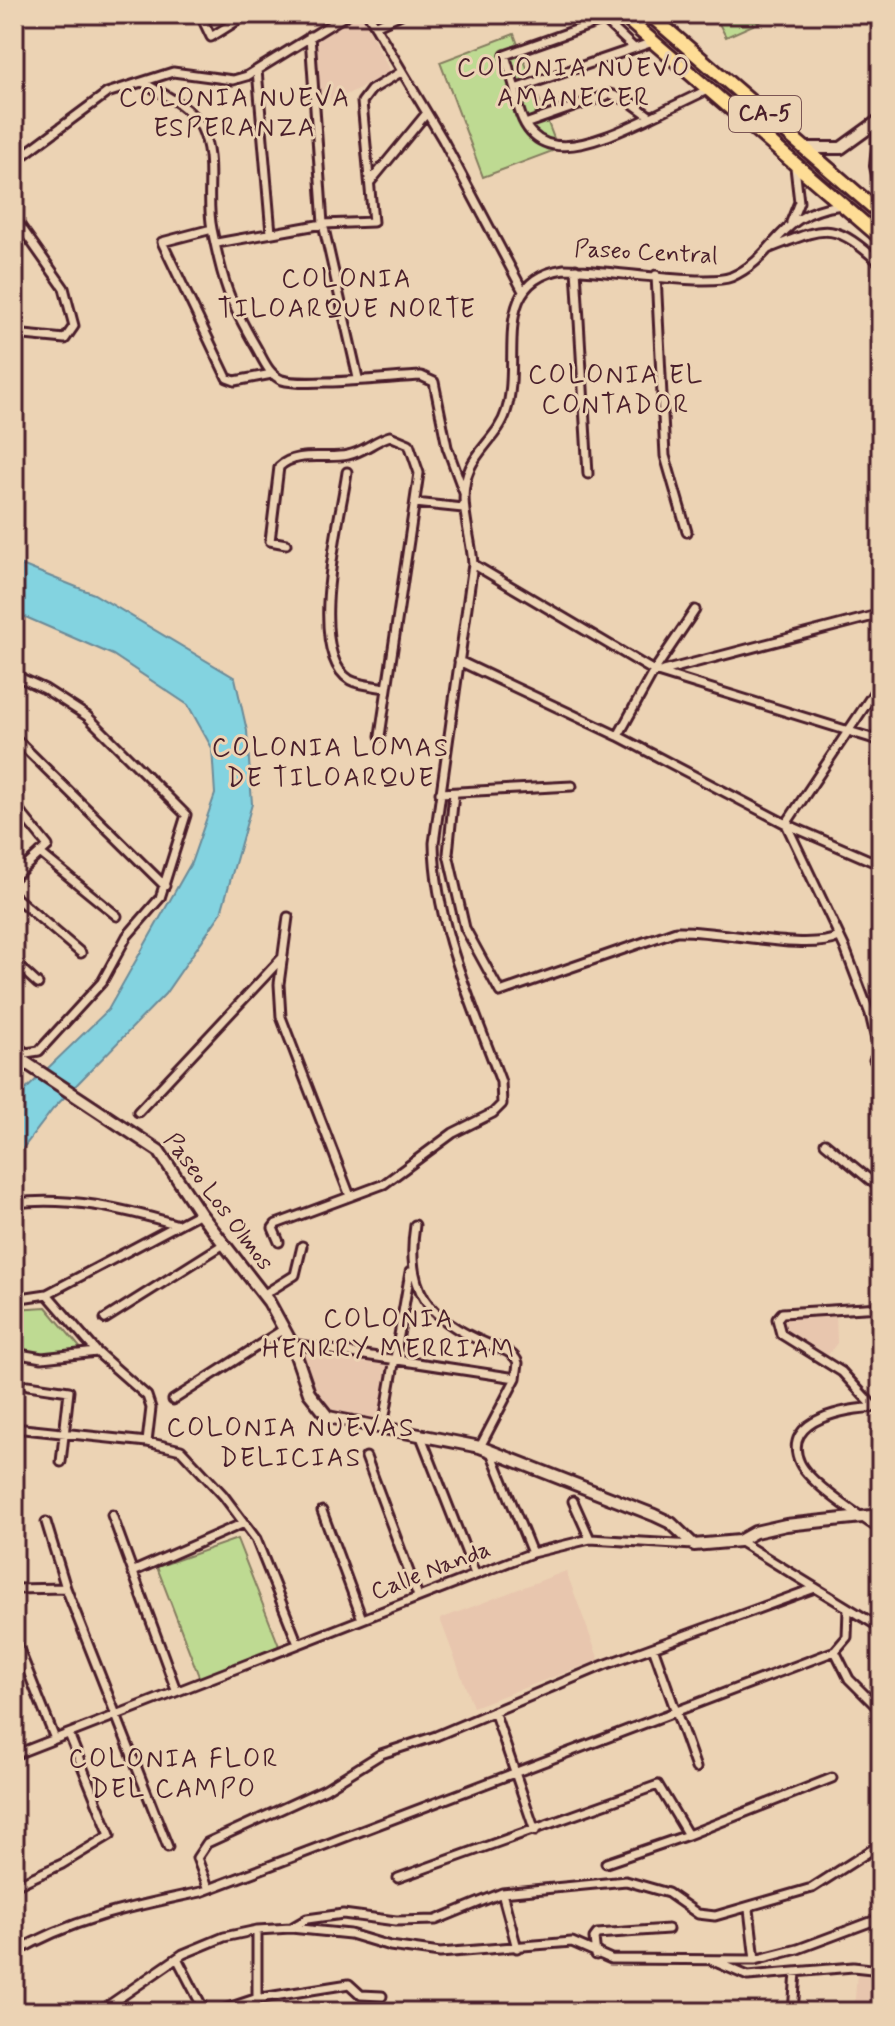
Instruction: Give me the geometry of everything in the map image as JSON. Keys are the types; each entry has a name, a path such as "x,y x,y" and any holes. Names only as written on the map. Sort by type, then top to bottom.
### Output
{"highway":[{"name":"CA-5","path":"621,14 881,238"},
{"name":"CA-5","path":"649,14 881,214"}],"street":[{"path":"200,14 211,37 248,14"},
{"path":"14,162 107,93 173,72 233,80 257,70 348,14"},
{"path":"279,1242 273,1228 276,1224 393,1179 453,1133 493,1113 502,1104 501,1082 453,948 440,894 434,843 473,564 471,533 463,508 465,494 469,470 506,414 514,311 523,291 368,14"},
{"path":"375,26 401,14"},
{"path":"634,48 601,17 505,55 525,124 534,139 563,148 651,117 707,90"},
{"path":"310,36 323,224 358,378"},
{"path":"515,89 653,42"},
{"path":"257,70 271,233"},
{"path":"217,243 323,224 373,222 362,102 371,90 401,72"},
{"path":"144,83 184,106 199,124 208,144 212,229 228,299 272,374"},
{"path":"525,124 610,94 629,101 651,117"},
{"path":"371,181 426,114"},
{"path":"804,148 841,148 881,119"},
{"path":"881,119 876,166 881,186"},
{"path":"791,222 799,202 795,167"},
{"name":"Paseo Central","path":"523,291 550,271 576,269 728,278 766,250 791,222 809,212 844,205"},
{"path":"14,217 64,288 74,319 74,326 65,339 14,334"},
{"path":"212,229 162,242 227,378 235,381 272,374 295,382 421,376 434,382 447,447 465,494"},
{"path":"766,250 810,233 833,230 853,240 881,264"},
{"path":"576,269 588,474"},
{"path":"656,275 665,456 687,532"},
{"path":"286,544 270,541 279,467 288,460 350,455 380,439 401,438 409,444 417,458 415,503 380,736"},
{"path":"347,472 326,634 335,662 351,681 386,688"},
{"path":"415,503 463,508"},
{"path":"473,564 656,672 680,676 881,741"},
{"path":"618,736 695,610"},
{"path":"656,672 881,614"},
{"path":"459,661 618,736 786,824 881,865"},
{"path":"14,675 45,689 87,716 186,815 160,898 127,936 102,982 48,1044 33,1054 14,1044"},
{"path":"786,824 881,682"},
{"path":"14,737 165,886"},
{"path":"440,793 572,786"},
{"path":"454,793 448,854 465,928 500,992 676,931 706,930 820,944 839,937"},
{"path":"14,804 48,846 14,877"},
{"path":"786,824 877,1024 879,1053 874,1060"},
{"path":"40,853 117,916"},
{"path":"14,896 81,953"},
{"path":"288,917 279,984 281,1017 350,1196"},
{"path":"138,1112 283,958"},
{"path":"14,962 38,984"},
{"name":"Paseo Los Olmos","path":"14,1055 159,1151 200,1213 263,1295 292,1344 309,1393 328,1417 485,1448 654,1515 671,1523 694,1545"},
{"path":"825,1143 881,1189"},
{"path":"14,1203 44,1200 110,1205 175,1224"},
{"path":"14,1299 47,1294 200,1213"},
{"path":"383,1427 411,1267 415,1225"},
{"path":"105,1319 224,1244"},
{"path":"263,1295 295,1275 302,1246"},
{"path":"411,1267 423,1298 446,1321 517,1358 516,1378 485,1448 532,1553"},
{"path":"47,1294 97,1352 147,1396 151,1408 147,1442"},
{"path":"878,1407 842,1372 781,1334 777,1319 782,1313 881,1307"},
{"path":"173,1400 284,1329"},
{"path":"292,1344 516,1378"},
{"path":"14,1353 42,1358 97,1352"},
{"path":"28,1385 69,1391 61,1462"},
{"path":"878,1407 821,1417 806,1425 800,1435 798,1455 808,1473 881,1530"},
{"path":"14,1428 147,1442 181,1450 244,1523 263,1552 298,1644"},
{"path":"420,1434 475,1574"},
{"path":"366,1457 418,1596"},
{"path":"573,1501 590,1539"},
{"path":"322,1511 362,1619"},
{"path":"112,1515 176,1690"},
{"name":"Calle Nanda","path":"14,1755 532,1553 590,1539 694,1545 739,1541 755,1532 786,1525 881,1515"},
{"path":"46,1522 66,1588 168,1847"},
{"path":"132,1572 244,1523"},
{"path":"739,1541 848,1609 877,1622 881,1628"},
{"path":"14,1589 66,1588"},
{"path":"208,1887 197,1858 213,1839 325,1789 381,1754 653,1647 815,1588"},
{"path":"14,1953 76,1923 124,1908 201,1892 280,1863 512,1771 835,1651 847,1637 848,1609"},
{"path":"15,1639 55,1739"},
{"path":"653,1647 696,1768"},
{"path":"835,1651 849,1679 881,1711"},
{"path":"494,1711 535,1831"},
{"path":"14,1886 62,1864 110,1835 69,1734"},
{"path":"606,1863 688,1835 832,1778"},
{"path":"398,1878 658,1785 688,1835"},
{"path":"291,1928 307,1919 343,1914 396,1921 436,1920 502,1893 626,1881 668,1893 698,1914 715,1916 749,1909 812,1888 881,1844"},
{"path":"502,1893 517,1948"},
{"path":"749,1909 755,1960"},
{"path":"101,2011 177,1958 224,1937 257,1930 291,1928 350,1934 420,1952 572,1942 596,1955 638,1960 755,1960 798,1949 881,1918"},
{"path":"596,1955 594,1938 597,1934 668,1929"},
{"path":"257,1930 257,2012"},
{"path":"177,1958 205,2012"},
{"path":"712,1959 748,1976 853,1967 880,1968"},
{"path":"793,2012 796,1972"},
{"path":"216,2012 255,1999 349,1984 361,1995 382,1996"}],"shaded area":[{"path":"361,14 391,73 331,102 327,90 315,96 312,38"},
{"path":"836,1314 837,1343 825,1359 781,1328 780,1320 785,1315"},
{"path":"297,1349 390,1362 380,1424 329,1413 313,1392"},
{"path":"566,1571 599,1660 473,1707 440,1619"},
{"path":"857,1972 881,1974 881,2012 854,2012"}],"green space":[{"path":"714,14 778,14 726,37"},
{"path":"514,34 558,149 483,177 440,62"},
{"path":"46,1307 83,1351 44,1357 14,1352 14,1309"},
{"path":"237,1539 279,1646 200,1679 157,1567"}],"water":[{"path":"14,562 94,594 235,678 247,731 252,804 221,913 165,994 53,1109 14,1160 14,1101 108,1010 191,863 215,794 212,748 188,705 113,655 14,612"}],"district":[{"name":"COLONIA NUEVO AMANECER","path":"574,84"},
{"name":"COLONIA NUEVA ESPERANZA","path":"235,114"},
{"name":"COLONIA TILOARQUE NORTE","path":"347,295"},
{"name":"COLONIA EL CONTADOR","path":"616,391"},
{"name":"COLONIA LOMAS DE TILOARQUE","path":"331,764"},
{"name":"COLONIA HENRRY MERRIAM","path":"389,1335"},
{"name":"COLONIA NUEVAS DELICIAS","path":"291,1444"},
{"name":"COLONIA FLOR DEL CAMPO","path":"174,1775"}]}
